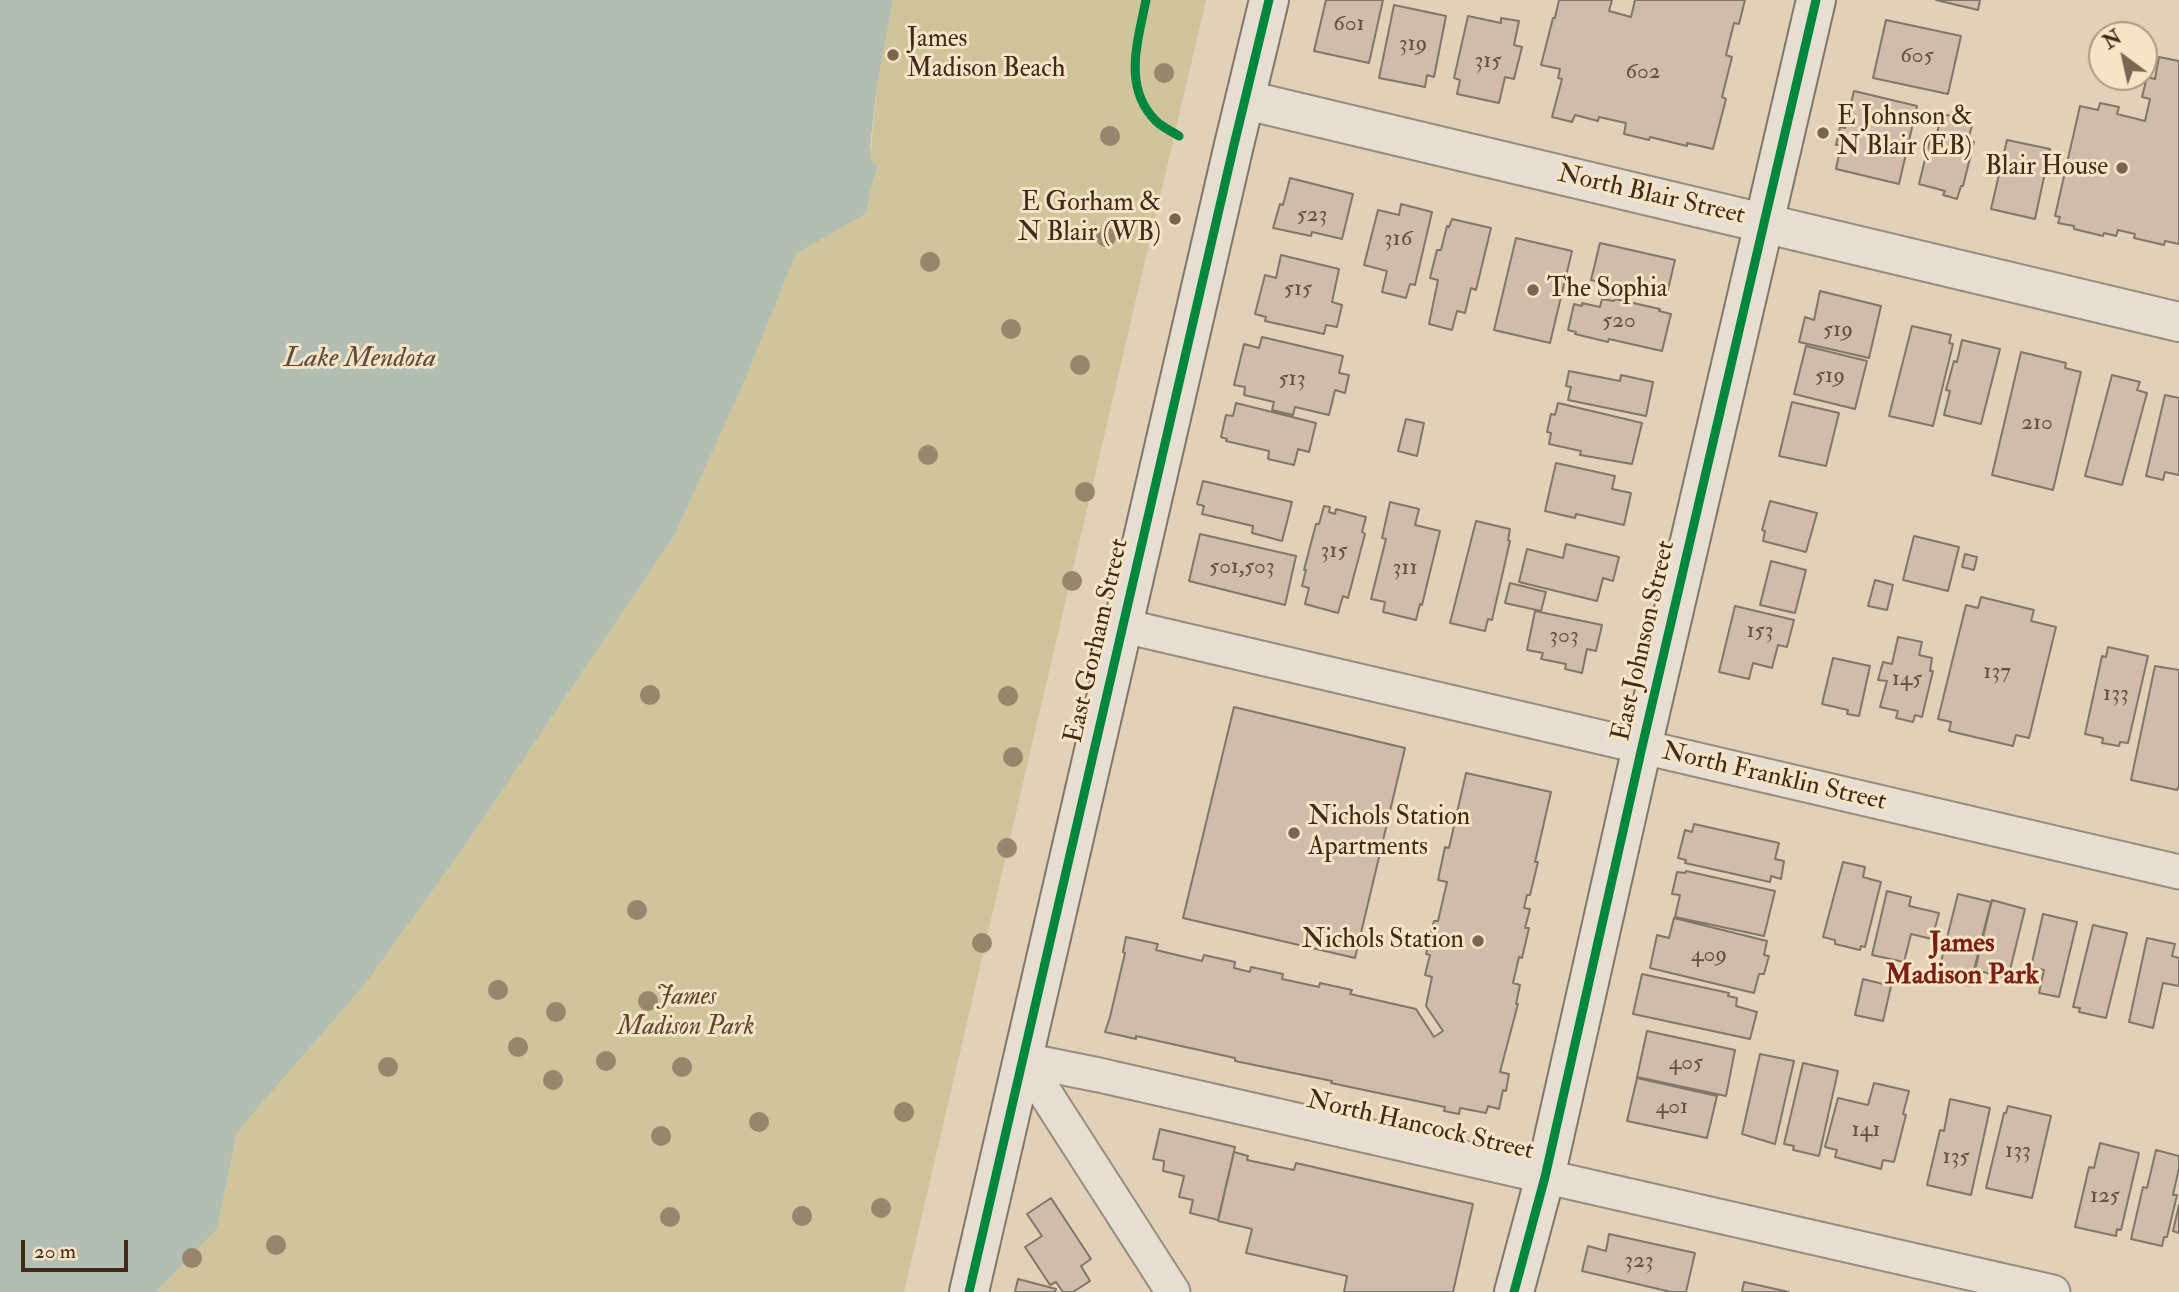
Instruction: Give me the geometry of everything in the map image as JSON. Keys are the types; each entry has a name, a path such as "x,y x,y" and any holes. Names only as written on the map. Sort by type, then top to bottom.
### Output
{"main road":[{"name":"East Gorham Street","path":"969,1292 1269,0"},
{"name":"East Johnson Street","path":"1514,1292 1545,1177 1816,0"},
{"name":"North Blair Street","path":"1245,100 2179,323"}],"street":[{"name":"North Franklin Street","path":"1124,626 2179,872"},
{"name":"North Hancock Street","path":"1024,1060 2053,1292"},
{"path":"1024,1060 1173,1292"}],"green space":[{"name":"James Madison Park","path":"893,0 1206,0 904,1292 156,1292 217,1229 237,1132 365,984 464,847 674,536 741,389 796,254 865,214 877,86"}],"water":[{"name":"Lake Mendota","path":"0,0 893,0 877,86 870,146 871,159 877,166 865,214 796,254 741,389 674,536 464,847 365,984 237,1132 217,1229 156,1292 0,1292"}],"building":[{"path":"1326,0 1383,0 1369,63 1314,51"},
{"path":"1559,0 1612,0 1609,11 1631,17 1635,0 1745,0 1739,24 1734,23 1726,55 1732,57 1722,97 1726,99 1713,149 1624,134 1626,123 1599,117 1598,121 1575,115 1572,122 1552,117 1562,79 1558,78 1560,69 1541,65"},
{"path":"1936,0 1980,0 1978,10"},
{"path":"1394,5 1446,16 1434,77 1427,75 1425,87 1379,78"},
{"path":"1468,16 1501,23 1501,18 1519,21 1514,45 1522,47 1514,79 1505,77 1499,103 1457,94 1460,80 1454,78"},
{"path":"1886,20 1961,36 1948,94 1873,78"},
{"name":"Blair House","path":"2159,57 2179,61 2179,244 2165,241 2164,245 2134,238 2135,234 2118,230 2116,236 2104,233 2103,236 2058,223 2060,217 2055,216 2080,106 2098,110 2100,103 2119,107 2117,114 2145,121 2150,99 2142,97 2144,91 2158,91"},
{"path":"1854,91 1917,106 1899,184 1836,169 1841,145 1836,145 1840,127 1845,128"},
{"path":"1942,114 1973,121 1968,141 1974,142 1957,199 1943,195 1945,191 1919,184 1931,135 1936,137"},
{"path":"2007,140 2050,149 2035,219 1991,209"},
{"path":"1290,178 1353,194 1342,239 1312,232 1311,236 1273,228"},
{"path":"1401,204 1432,212 1415,285 1410,284 1406,298 1382,292 1387,271 1364,265 1378,210 1399,215"},
{"path":"1452,219 1491,228 1476,290 1471,288 1465,313 1457,311 1452,330 1429,324 1438,280 1430,278 1437,250 1441,250 1447,226 1449,227"},
{"name":"The Sophia","path":"1516,238 1572,251 1550,343 1494,330"},
{"path":"1600,243 1675,260 1666,298 1591,280"},
{"path":"1281,255 1339,269 1332,302 1342,305 1337,327 1326,325 1324,334 1265,321 1266,317 1255,314 1265,275 1276,278"},
{"path":"1820,291 1881,306 1869,358 1799,342 1805,317 1814,320"},
{"path":"1602,299 1615,299 1671,314 1662,351 1609,339 1608,342 1568,330 1574,304 1600,307"},
{"path":"1912,326 1951,335 1949,343 1953,344 1933,426 1889,416"},
{"path":"1262,337 1343,356 1339,373 1349,375 1345,393 1335,390 1329,415 1295,407 1293,415 1272,410 1274,402 1244,395 1245,387 1234,385 1244,344 1259,348"},
{"path":"1962,340 2000,349 1981,424 1944,415 1950,391 1946,390"},
{"path":"1806,346 1867,361 1855,409 1794,394"},
{"path":"2021,352 2066,363 2065,368 2081,372 2053,490 1992,475"},
{"path":"1569,371 1620,381 1621,375 1653,382 1646,416 1568,400 1571,387 1566,386"},
{"path":"2112,375 2140,382 2137,390 2147,393 2122,485 2085,476"},
{"path":"2165,395 2179,398 2179,475 2165,472 2163,480 2146,476"},
{"path":"1792,402 1839,413 1826,466 1779,456"},
{"path":"1236,403 1316,423 1309,452 1298,449 1294,465 1268,459 1269,451 1226,441 1227,439 1221,437 1226,415 1233,416"},
{"path":"1558,403 1642,423 1632,464 1580,455 1581,451 1549,444 1551,433 1547,432 1551,414 1555,415"},
{"path":"1406,419 1424,423 1417,456 1398,451"},
{"path":"1556,463 1615,476 1612,489 1631,493 1624,525 1576,514 1575,518 1545,511"},
{"path":"1203,481 1292,502 1282,541 1252,533 1253,526 1202,514 1204,506 1197,504"},
{"path":"1770,501 1817,513 1806,552 1763,541 1765,531 1762,530"},
{"path":"1390,502 1419,509 1415,525 1440,531 1416,620 1383,612 1385,602 1371,599 1386,539 1382,538"},
{"path":"1324,506 1330,507 1329,512 1335,514 1336,509 1366,517 1362,532 1365,534 1348,598 1343,596 1338,613 1305,604 1309,588 1302,586 1316,524 1319,524"},
{"path":"1476,521 1510,529 1510,541 1492,620 1488,619 1485,631 1450,623"},
{"path":"1200,534 1296,556 1285,605 1189,581"},
{"path":"1914,536 1959,547 1948,591 1903,580"},
{"path":"1566,544 1619,557 1613,581 1603,578 1597,601 1519,582 1527,549 1563,558"},
{"path":"1965,554 1977,557 1974,570 1962,567"},
{"path":"1771,561 1806,570 1795,613 1760,605"},
{"path":"1875,580 1893,585 1887,610 1868,606"},
{"path":"1510,583 1546,592 1541,611 1505,603"},
{"path":"1981,597 2034,610 2031,621 2056,627 2029,738 2016,735 2013,746 1949,731 1951,722 1938,719 1966,605 1978,608"},
{"path":"1735,606 1794,620 1787,647 1778,645 1772,668 1753,663 1749,679 1719,672"},
{"path":"1535,611 1602,625 1596,651 1587,649 1582,673 1565,669 1566,664 1541,659 1543,653 1527,650"},
{"path":"1898,637 1922,642 1919,655 1932,658 1930,671 1933,671 1922,717 1915,715 1913,722 1896,718 1898,711 1880,707 1887,681 1878,680 1883,662 1892,664"},
{"path":"2108,647 2148,656 2128,743 2120,742 2119,746 2102,743 2103,738 2085,734 2102,656 2106,657"},
{"path":"1833,658 1870,666 1859,716 1847,714 1848,710 1822,704"},
{"path":"2155,666 2179,670 2177,790 2131,780"},
{"name":"Nichols Station Apartments","path":"1234,707 1405,748 1355,958 1183,918"},
{"name":"Nichols Station","path":"1466,773 1551,792 1535,862 1538,862 1524,908 1530,909 1525,928 1529,928 1513,983 1520,985 1518,1004 1500,1072 1509,1074 1499,1109 1488,1106 1486,1113 1460,1108 1459,1114 1444,1111 1445,1107 1235,1061 1235,1058 1136,1036 1136,1039 1105,1032 1125,953 1126,937 1158,944 1156,950 1202,961 1204,955 1235,962 1234,968 1250,972 1251,967 1283,974 1282,979 1319,987 1320,983 1352,990 1350,994 1416,1009 1434,1037 1443,1031 1426,1006 1432,977 1425,975 1430,955 1426,954 1434,921 1438,921 1447,882 1438,880 1445,847 1449,848"},
{"path":"1694,824 1779,843 1775,859 1784,861 1781,879 1771,876 1770,882 1685,863 1686,860 1678,858 1685,830 1692,832"},
{"path":"1843,862 1865,867 1863,877 1881,882 1865,947 1861,946 1860,950 1835,944 1835,940 1823,937"},
{"path":"1686,871 1775,891 1764,936 1675,917 1680,895 1672,894 1677,872"},
{"path":"1887,891 1911,897 1909,906 1939,913 1932,939 1911,934 1904,962 1872,955"},
{"path":"1958,894 1991,902 1970,986 1937,978"},
{"path":"1992,900 2025,909 2008,978 1975,970"},
{"path":"2043,914 2077,922 2059,997 2039,993 2044,970 2031,967"},
{"path":"1674,918 1767,941 1764,955 1769,956 1764,974 1759,974 1754,993 1650,968 1657,935 1669,938"},
{"path":"2093,925 2127,933 2106,1018 2079,1012 2080,1008 2073,1007"},
{"path":"2147,938 2175,944 2172,956 2179,958 2179,986 2163,983 2153,1028 2129,1022"},
{"path":"1642,974 1729,993 1728,996 1737,998 1736,1006 1757,1012 1750,1039 1633,1014"},
{"path":"1863,979 1891,986 1883,1021 1855,1015"},
{"path":"1647,1031 1735,1050 1726,1096 1637,1077"},
{"path":"1760,1054 1794,1061 1775,1144 1742,1134"},
{"path":"1803,1063 1838,1071 1819,1156 1793,1150 1794,1146 1784,1144"},
{"path":"1637,1078 1717,1096 1707,1138 1627,1121"},
{"path":"1874,1083 1909,1091 1894,1162 1883,1160 1881,1169 1835,1157 1837,1150 1825,1147 1838,1098 1868,1105"},
{"path":"1950,1099 1990,1108 1971,1195 1927,1185 1940,1130 1944,1131"},
{"path":"2008,1106 2051,1116 2032,1198 1986,1188"},
{"path":"1160,1129 1235,1147 1218,1220 1190,1213 1193,1200 1179,1197 1184,1176 1163,1171 1164,1161 1153,1159"},
{"path":"2100,1143 2139,1153 2121,1230 2117,1229 2116,1236 2075,1227 2089,1167 2094,1168"},
{"path":"2156,1150 2179,1156 2173,1195 2177,1195 2167,1237 2164,1237 2162,1246 2131,1239 2143,1187 2147,1188"},
{"path":"1234,1152 1248,1156 1247,1160 1294,1170 1296,1163 1473,1204 1453,1292 1344,1292 1347,1276 1246,1253 1252,1229 1218,1221"},
{"path":"1051,1198 1091,1259 1081,1266 1090,1281 1073,1292 1063,1292 1056,1282 1050,1285 1025,1247 1042,1236 1027,1214"},
{"path":"2179,1205 2179,1233 2173,1231"},
{"path":"1609,1234 1695,1253 1686,1292 1671,1292 1582,1271 1588,1246 1606,1251"},
{"path":"1018,1279 1056,1289 1055,1292 1015,1292"},
{"path":"1744,1282 1789,1292 1742,1292"}],"cycle path":[{"path":"1146,0 1135,63 1139,94 1145,108 1156,121 1179,136"},
{"path":"969,1292 1269,0"},
{"path":"1514,1292 1545,1177 1816,0"}],"place":[{"name":"James Madison Beach","path":"893,55"},
{"name":"E Johnson & N Blair (EB)","path":"1823,133"},
{"name":"Blair House","path":"2122,168"},
{"name":"E Gorham & N Blair (WB)","path":"1175,219"},
{"name":"The Sophia","path":"1533,290"},
{"name":"Nichols Station Apartments","path":"1294,833"},
{"name":"Nichols Station","path":"1478,941"}],"district":[{"name":"James Madison Park","path":"1962,961"}]}
